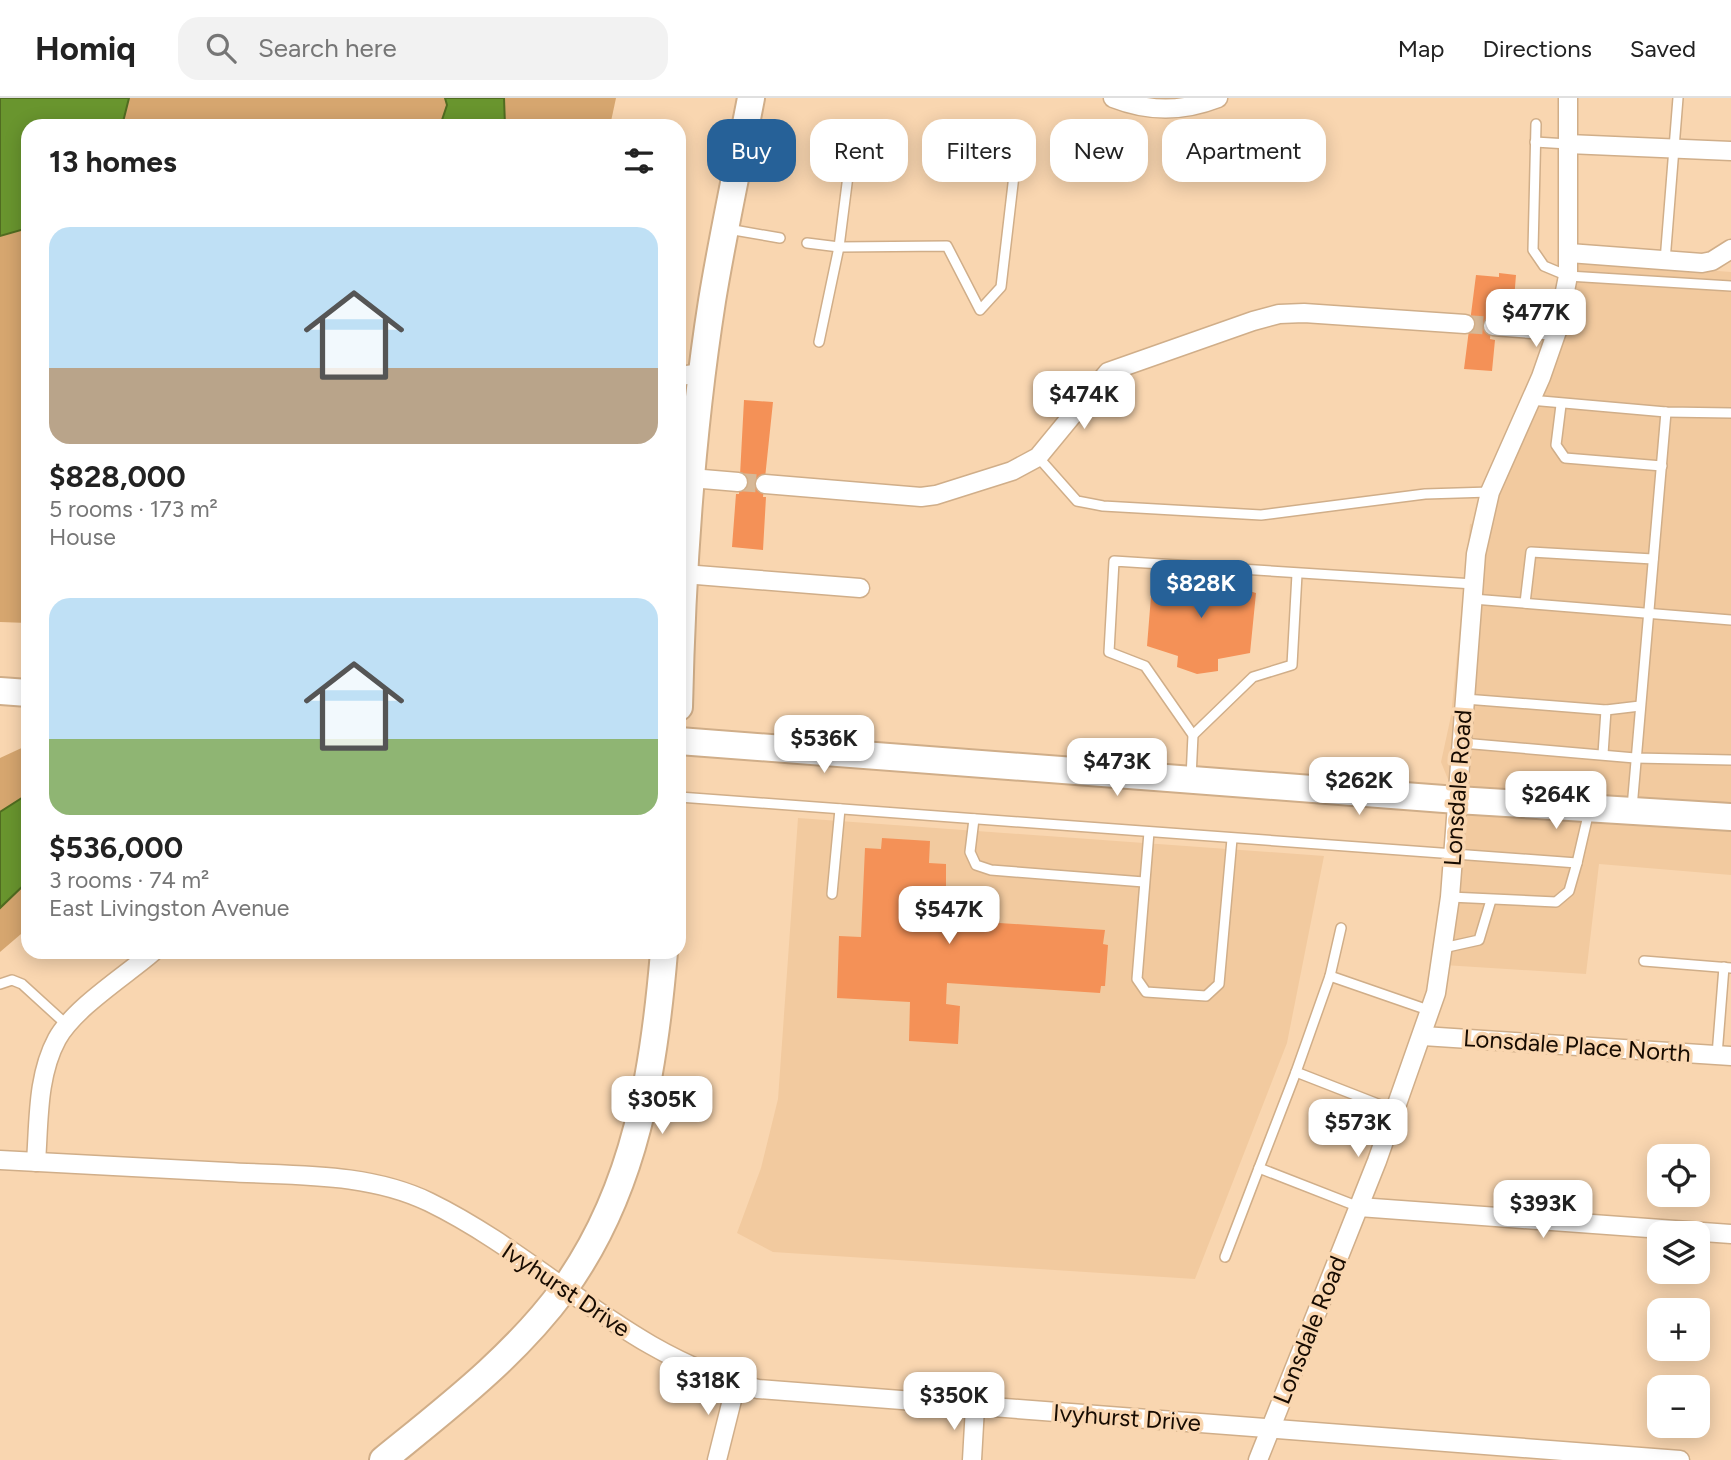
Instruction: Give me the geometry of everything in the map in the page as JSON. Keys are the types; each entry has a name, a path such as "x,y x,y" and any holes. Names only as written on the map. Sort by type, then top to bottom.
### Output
{"street":[{"path":"686,547 691,478 691,374 726,229 751,98"},
{"path":"1113,98 1156,110 1186,108 1218,98"},
{"name":"Lonsdale Road","path":"1258,1460 1396,1111 1431,1011 1450,897 1476,554 1490,492 1557,331 1568,276 1568,98"},
{"path":"1569,144 1731,151"},
{"path":"1569,253 1665,261 1712,261 1731,249"},
{"path":"765,484 936,495 1012,471 1038,457 1108,372 1279,314 1304,313 1465,324"},
{"path":"1493,326 1557,331"},
{"path":"691,478 738,482"},
{"path":"686,574 860,588"},
{"path":"0,691 21,692"},
{"path":"686,742 1632,813 1731,817"},
{"path":"36,1162 45,1071 57,1038 67,1025 145,959"},
{"path":"383,1460 479,1380 564,1289 608,1211 640,1125 656,1042 663,959"},
{"name":"Lonsdale Place North","path":"1423,1036 1724,1056"},
{"name":"Ivyhurst Drive","path":"0,1160 335,1178 392,1187 428,1201 471,1225 652,1349 736,1384 795,1393 1270,1429 1509,1454 1680,1460"},
{"path":"1359,1207 1731,1234"},
{"path":"716,1460 736,1384"},
{"path":"972,1460 975,1407"}],"lane":[{"path":"1665,261 1678,98"},
{"path":"1536,124 1533,250 1544,266 1568,276 1731,286"},
{"path":"1535,142 1569,144"},
{"path":"820,342 839,247 847,182"},
{"path":"807,243 839,247 947,246 980,310 1001,287 1013,182"},
{"path":"726,229 780,238"},
{"path":"1530,400 1561,405 1667,412 1731,413"},
{"path":"1561,405 1556,445 1565,458 1662,466"},
{"path":"1632,813 1667,412"},
{"path":"1038,457 1077,501 1103,506 1261,515 1425,494 1490,492"},
{"path":"1525,603 1531,552 1653,559"},
{"path":"1191,780 1193,735 1145,666 1109,652 1114,561 1297,574 1474,592 1525,603 1731,620"},
{"path":"1193,735 1252,677 1292,665 1297,574"},
{"path":"1465,699 1606,709 1640,706"},
{"path":"1603,754 1606,709"},
{"path":"1462,743 1635,758 1731,760"},
{"path":"686,798 1577,863"},
{"path":"832,894 840,809"},
{"path":"1450,897 1556,902 1569,891 1589,809"},
{"path":"974,819 970,852 976,865 991,870 1144,882"},
{"path":"1149,832 1137,979 1146,992 1206,996 1219,984 1232,839"},
{"path":"1443,948 1479,940 1491,900"},
{"path":"1225,1257 1330,976 1341,928"},
{"path":"1644,961 1728,967 1724,1056"},
{"path":"1330,976 1431,1011"},
{"path":"0,984 12,979 22,984 67,1025"},
{"path":"1296,1072 1396,1111"},
{"path":"1259,1168 1359,1207"}],"shaded area":[{"path":"0,98 479,98 474,119 21,119 21,623 0,622"},
{"path":"0,98 129,98 124,119 21,119 21,230 0,236"},
{"path":"445,98 504,98 505,119 442,119 447,105"},
{"path":"504,98 616,98 612,119 505,119"},
{"path":"1570,260 1731,272 1731,875 1599,864 1586,974 1444,965 1458,804 1441,762 1451,716 1470,524 1483,522 1561,314"},
{"path":"21,748 21,822 0,842 0,758"},
{"path":"21,798 21,888 0,908 0,812"},
{"path":"798,818 1324,856 1287,1043 1195,1279 773,1252 737,1233 761,1168 778,1099"},
{"path":"21,888 21,934 0,952 0,908"}],"building":[{"path":"1499,273 1516,275 1513,312 1493,311 1490,339 1495,340 1492,371 1464,369 1476,275 1499,277"},
{"path":"744,400 773,402 763,497 766,497 763,550 732,547 736,494 739,494"},
{"path":"1205,570 1236,581 1236,587 1256,593 1250,653 1218,659 1218,671 1197,674 1177,667 1178,656 1147,646 1152,584 1175,581 1175,575"},
{"path":"882,838 930,841 929,863 946,864 946,896 956,897 955,920 1105,930 1103,944 1108,945 1105,986 1101,986 1100,993 947,983 946,1004 960,1006 958,1044 909,1041 910,1002 837,998 839,936 861,937 865,848 881,849"}],"tunnel":[{"path":"1465,324 1493,326"},
{"path":"738,482 765,484"}]}
